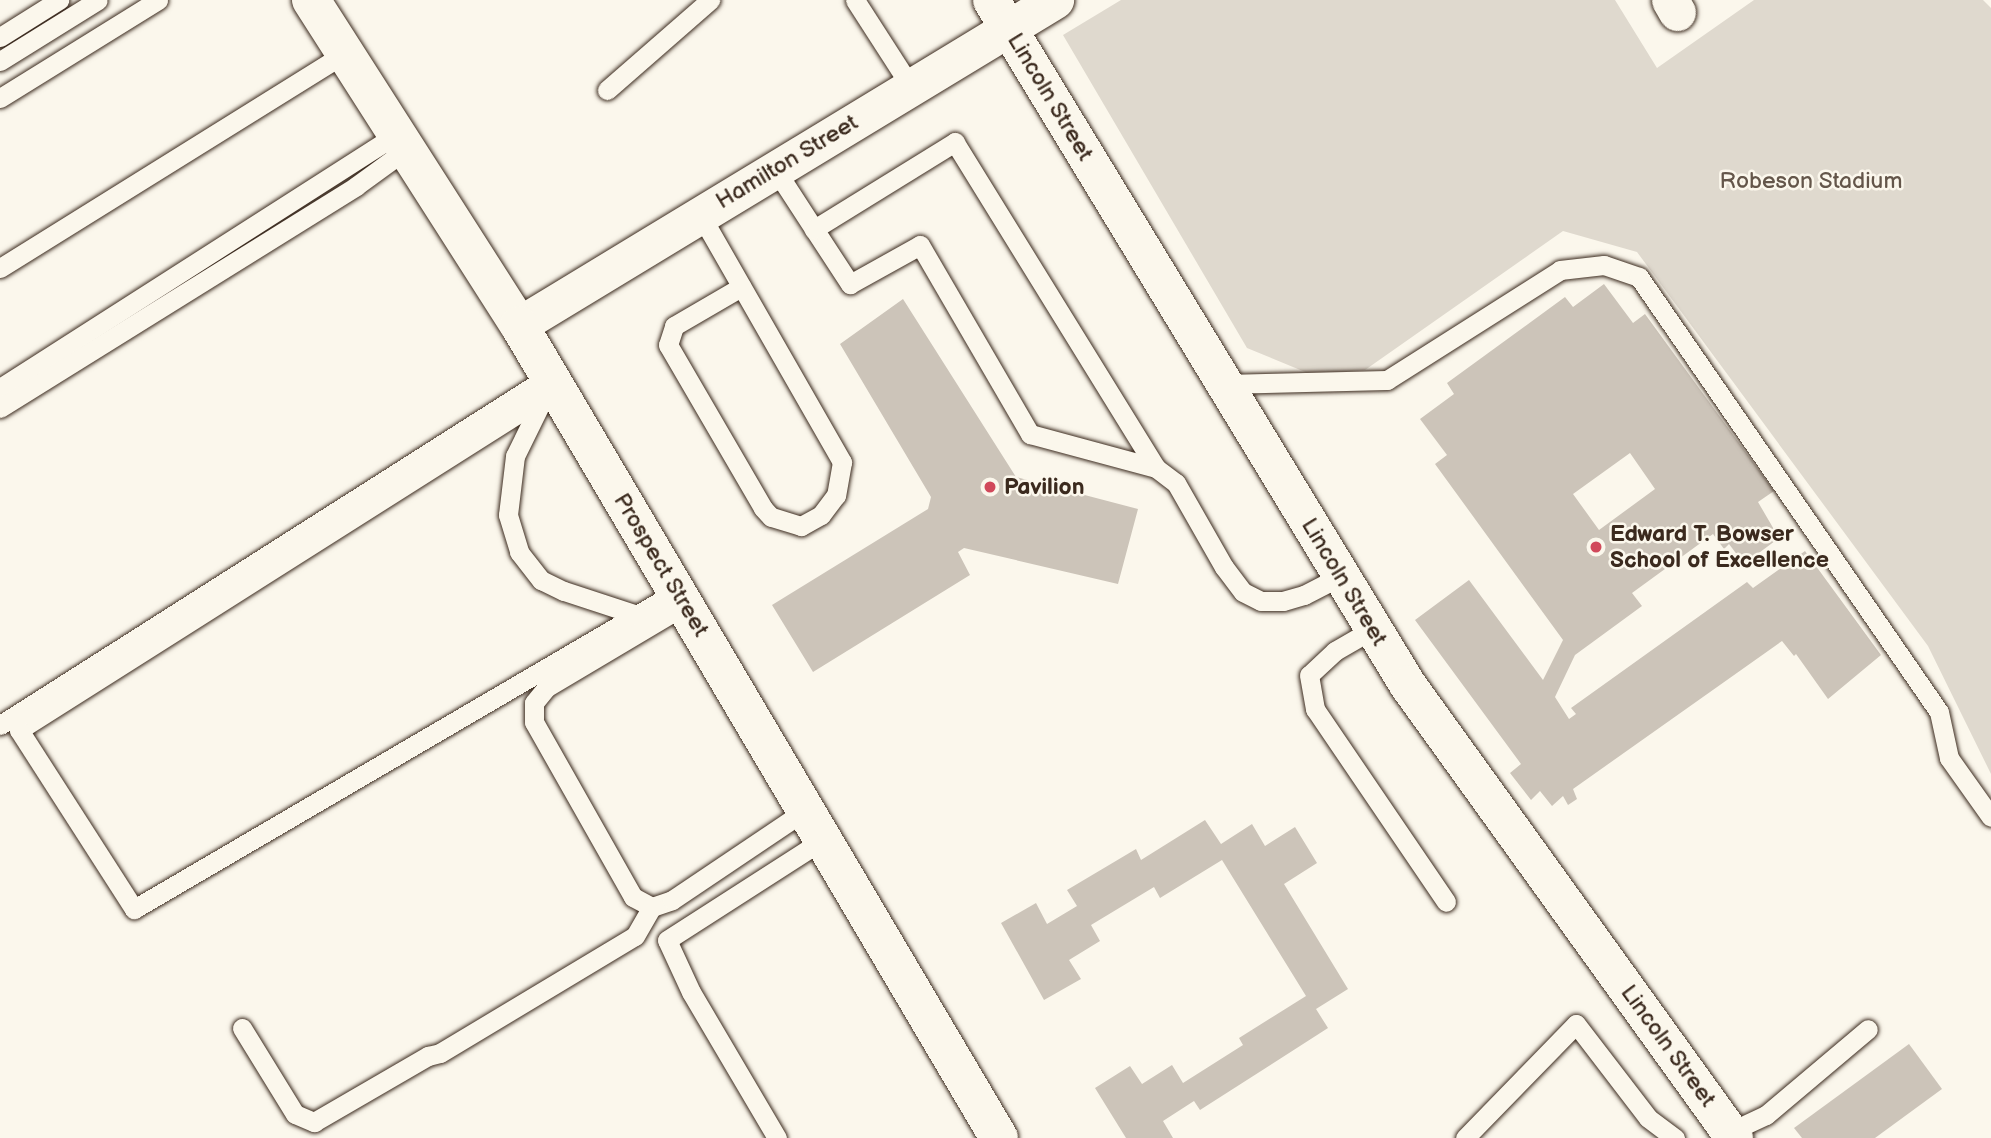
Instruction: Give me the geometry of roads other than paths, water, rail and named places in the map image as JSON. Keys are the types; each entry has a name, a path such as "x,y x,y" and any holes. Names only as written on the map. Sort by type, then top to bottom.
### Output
{"street":[{"name":"Prospect Street","path":"311,0 519,325 550,388 681,598 815,825 989,1135"},
{"name":"Hamilton Street","path":"519,325 911,88 1000,14 1055,0"},
{"name":"Lincoln Street","path":"1000,14 1407,684 1727,1136"}],"lane":[{"path":"0,37 59,0"},
{"path":"0,61 98,0"},
{"path":"0,98 158,0"},
{"path":"607,90 710,0"},
{"path":"855,0 911,88"},
{"path":"0,268 345,53"},
{"path":"0,388 402,141"},
{"path":"0,408 356,186 402,141"},
{"path":"814,229 954,142 1156,468"},
{"path":"775,169 850,284 920,245 1030,434 1156,468 1177,483 1224,567 1243,592 1261,601 1283,601 1304,595 1341,576"},
{"path":"701,215 842,463 836,495 821,515 801,526 771,517 763,508 668,345 674,326 741,287"},
{"path":"1224,384 1387,380 1560,271 1604,265 1639,276 1939,712 1949,758 1991,817"},
{"path":"550,388 19,730 134,909 637,615 681,598"},
{"path":"550,388 515,456 508,515 519,552 541,580 564,591 637,615"},
{"path":"0,725 550,388"},
{"path":"652,907 633,897 534,722 534,703 546,688 681,598"},
{"path":"1373,629 1335,651 1308,675 1315,709 1446,902"},
{"path":"242,1028 295,1114 314,1122 428,1056 440,1053 635,936 652,907 672,900 815,825"},
{"path":"777,1138 691,992 667,940 815,825"},
{"path":"1465,1138 1576,1024 1648,1118 1675,1138"},
{"path":"1727,1136 1766,1115 1868,1030"}],"place":[{"name":"Pavilion","path":"990,487"},
{"name":"Edward T. Bowser School of Excellence","path":"1596,547"}],"park label":[{"name":"Robeson Stadium","path":"1811,181"}]}
